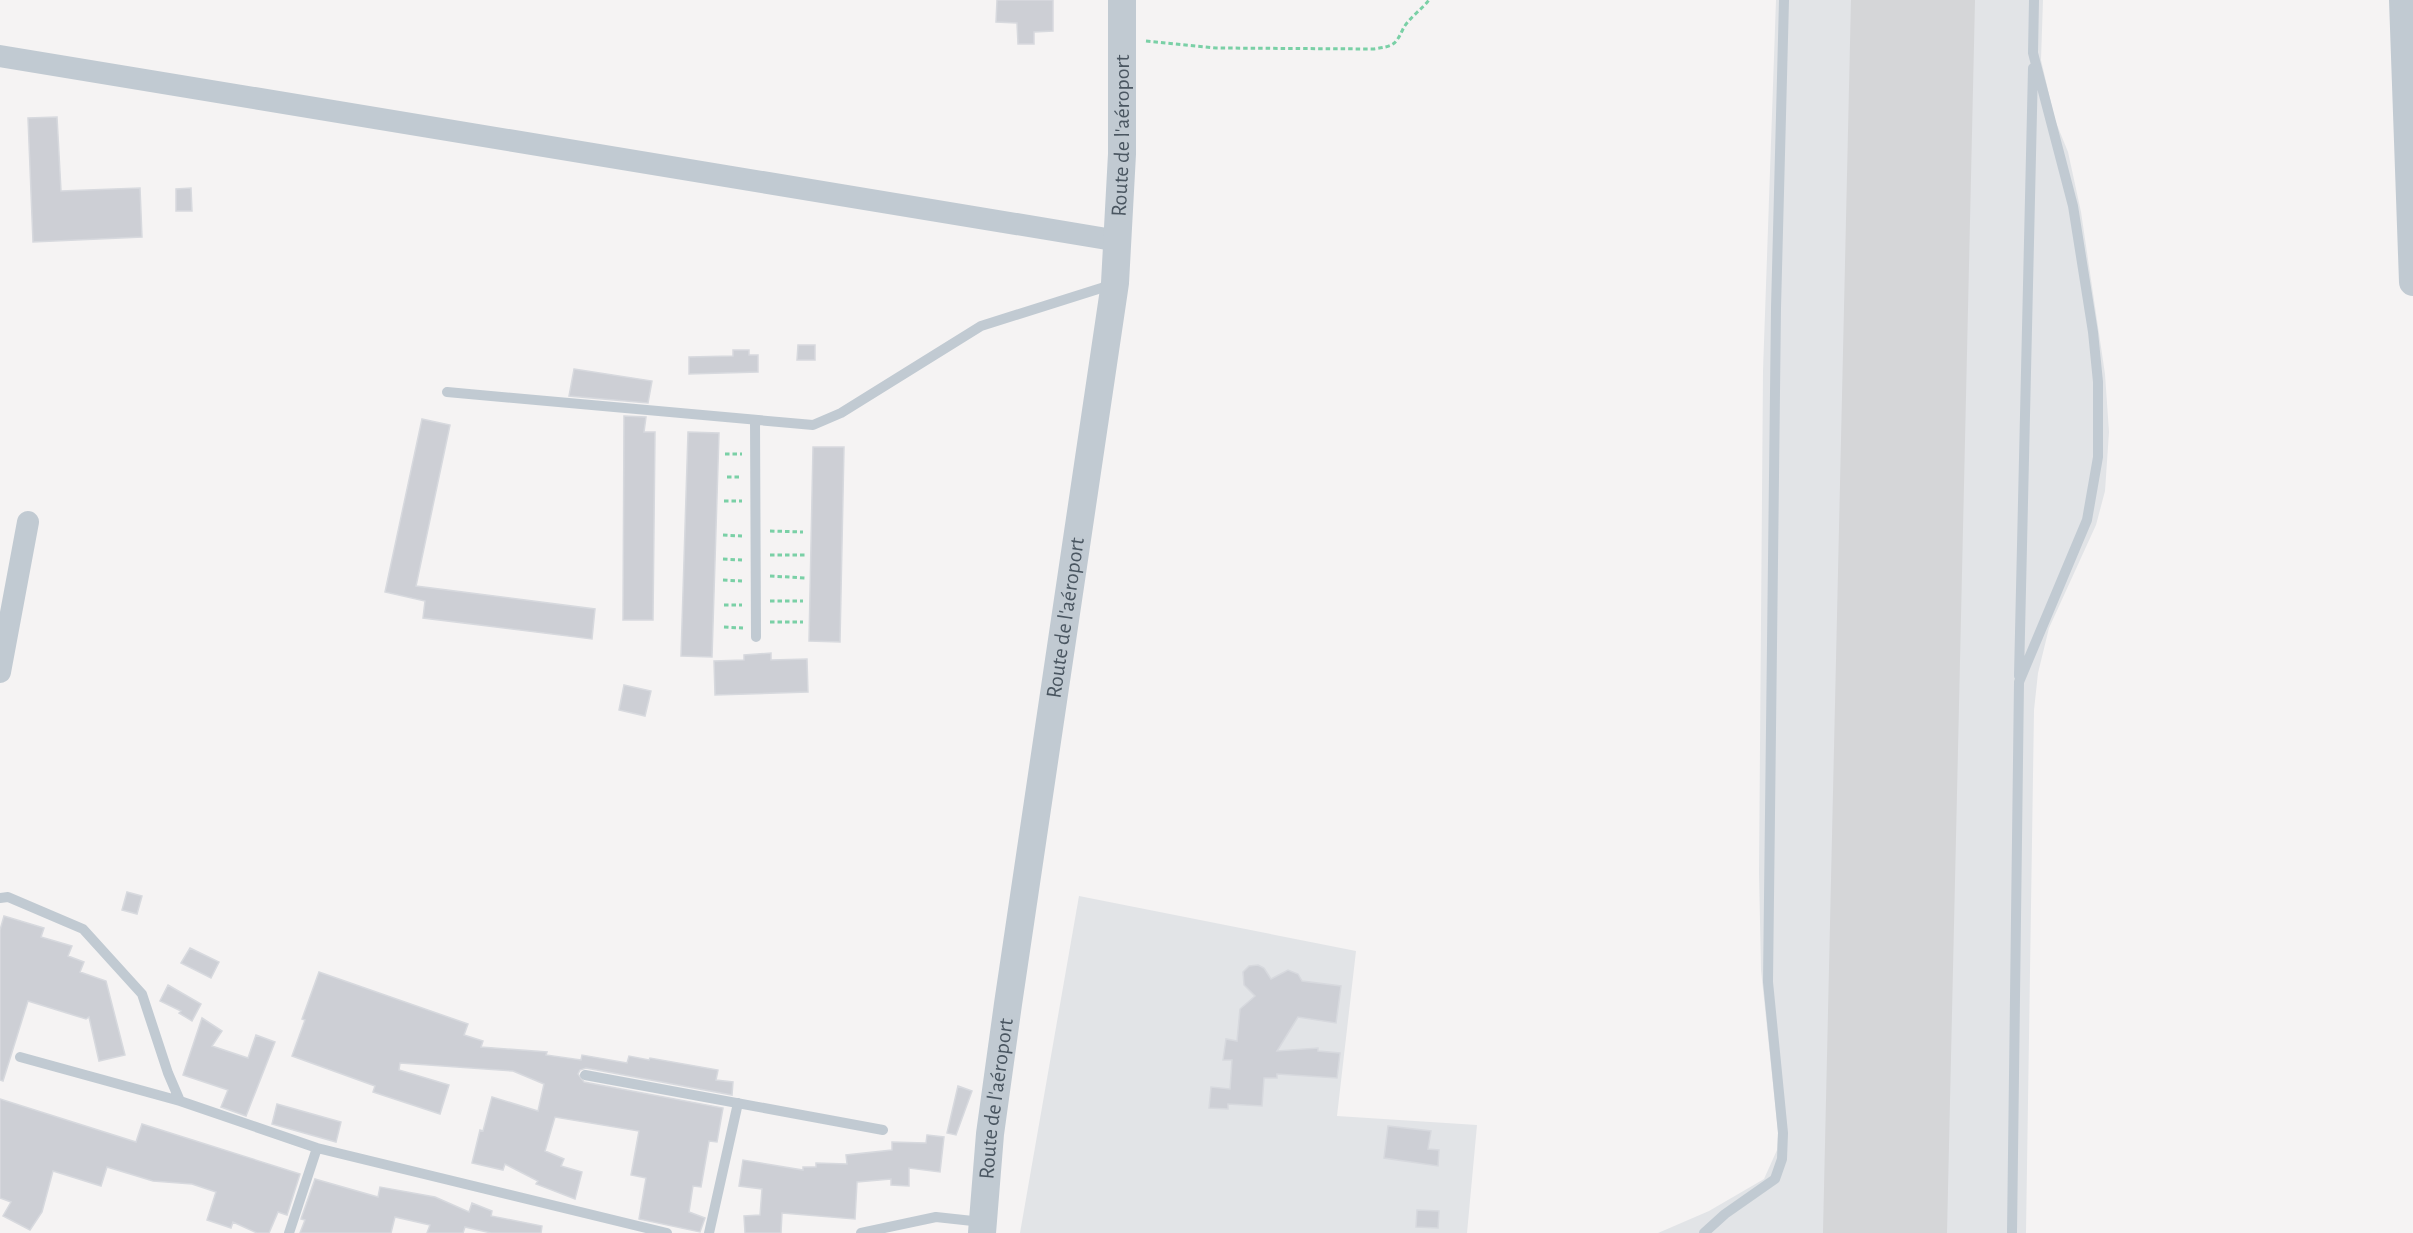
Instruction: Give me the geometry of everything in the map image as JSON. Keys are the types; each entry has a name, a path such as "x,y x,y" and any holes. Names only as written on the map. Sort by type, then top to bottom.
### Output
{"street":[{"name":"Route de l'aéroport","path":"982,1228 990,1134 1008,1004 1115,284 1122,154 1120,36 1122,0"},
{"path":"2407,9 2413,282"},
{"path":"0,56 1119,241"},
{"path":"0,672 28,522"}],"lane":[{"path":"1704,1233 1725,1214 1775,1179 1782,1159 1783,1133 1768,982 1776,308 1784,0"},
{"path":"2012,1233 2019,682 2034,0"},
{"path":"2019,682 2087,520 2098,457 2098,382 2094,332 2073,206 2033,53"},
{"path":"447,392 813,425 841,413 981,327 1115,284"},
{"path":"755,420 756,637"},
{"path":"0,898 8,897 83,929 142,994 168,1073 180,1101"},
{"path":"20,1057 180,1101 317,1148 667,1233"},
{"path":"585,1075 883,1130"},
{"path":"710,1233 738,1103"},
{"path":"289,1233 317,1148"},
{"path":"861,1233 936,1217 982,1228"},
{"path":"918,1233 919,1221"}],"path":[{"path":"1120,36 1216,48 1374,49 1388,47 1398,41 1403,29 1429,0"},
{"path":"756,531 804,532"},
{"path":"756,555 805,555"},
{"path":"756,575 805,578"},
{"path":"756,600 803,601"},
{"path":"756,622 803,622"}],"shaded area":[{"path":"1776,0 2043,0 2041,60 2055,120 2068,152 2081,212 2105,374 2109,432 2105,491 2096,525 2049,628 2038,673 2034,710 2026,1233 1658,1233 1709,1211 1764,1179 1777,1150 1778,1132 1761,970 1759,873 1763,371"},
{"path":"1079,896 1356,951 1337,1116 1477,1125 1467,1233 1020,1233"}],"building":[{"path":"997,0 1053,0 1053,31 1034,32 1034,44 1018,44 1017,23 996,22"},
{"path":"57,117 61,191 140,188 142,237 33,242 28,118"},
{"path":"191,188 192,211 176,211 176,189"},
{"path":"798,345 815,345 815,360 797,360"},
{"path":"733,350 749,350 749,355 758,355 758,372 689,374 689,357 733,356"},
{"path":"574,369 652,381 648,403 569,396"},
{"path":"624,416 646,417 644,432 655,432 653,620 623,620"},
{"path":"422,419 450,425 416,586 595,609 592,639 423,618 425,601 385,592"},
{"path":"688,432 719,433 712,657 681,656"},
{"path":"813,447 844,447 840,642 809,641"},
{"path":"771,653 771,660 807,659 808,692 715,695 714,661 744,660 744,655"},
{"path":"624,685 651,691 645,716 619,710"},
{"path":"127,892 142,896 137,914 122,910"},
{"path":"4,916 44,928 41,937 72,946 68,956 84,962 80,972 106,981 125,1055 99,1061 89,1017 86,1019 28,1001 3,1081 0,1080 0,930"},
{"path":"190,948 219,962 211,978 181,963"},
{"path":"1258,965 1264,968 1271,979 1288,970 1298,974 1302,981 1341,986 1336,1023 1298,1017 1277,1051 1318,1048 1318,1051 1340,1053 1337,1078 1277,1074 1277,1078 1264,1078 1262,1106 1228,1104 1228,1109 1209,1108 1211,1087 1230,1089 1232,1060 1223,1060 1226,1039 1237,1041 1240,1009 1255,996 1244,985 1243,972 1249,966"},
{"path":"319,972 468,1024 464,1035 483,1041 481,1047 547,1052 546,1055 581,1060 582,1055 627,1063 629,1056 649,1060 650,1058 718,1070 716,1080 733,1082 732,1095 586,1068 580,1070 578,1074 584,1082 723,1108 717,1142 709,1141 701,1187 693,1186 689,1212 705,1218 700,1232 639,1219 646,1178 631,1175 639,1131 555,1117 545,1151 564,1159 561,1166 582,1172 575,1199 536,1184 538,1181 505,1164 503,1170 472,1163 480,1130 483,1131 492,1097 538,1111 544,1084 513,1071 400,1063 399,1070 449,1085 440,1114 373,1092 375,1086 292,1056 305,1020 302,1019"},
{"path":"168,985 201,1004 192,1021 179,1013 181,1011 160,1001"},
{"path":"202,1018 222,1031 212,1046 248,1058 256,1035 275,1042 246,1116 221,1107 228,1090 183,1075"},
{"path":"958,1086 972,1091 956,1135 947,1133"},
{"path":"0,1099 136,1142 142,1124 300,1174 287,1215 278,1212 269,1233 257,1233 233,1222 231,1228 207,1220 216,1192 192,1184 153,1181 107,1167 101,1186 53,1171 42,1212 30,1230 3,1216 11,1202 0,1198"},
{"path":"277,1104 341,1122 336,1142 272,1124"},
{"path":"1388,1126 1431,1131 1428,1149 1439,1150 1438,1166 1384,1158"},
{"path":"927,1135 944,1137 940,1172 909,1168 909,1186 891,1185 891,1179 857,1182 855,1219 782,1213 781,1233 745,1233 744,1216 760,1215 762,1189 739,1186 743,1160 803,1170 803,1167 816,1167 816,1163 847,1164 846,1155 892,1150 892,1142 926,1143"},
{"path":"315,1179 378,1197 380,1187 435,1197 469,1212 472,1203 492,1211 491,1216 542,1226 541,1233 491,1233 465,1227 463,1233 427,1233 430,1225 395,1217 391,1233 300,1233 305,1220 301,1219"},
{"path":"1417,1210 1439,1211 1438,1228 1416,1227"}],"runway":[{"path":"1885,1233 1913,0"}]}
